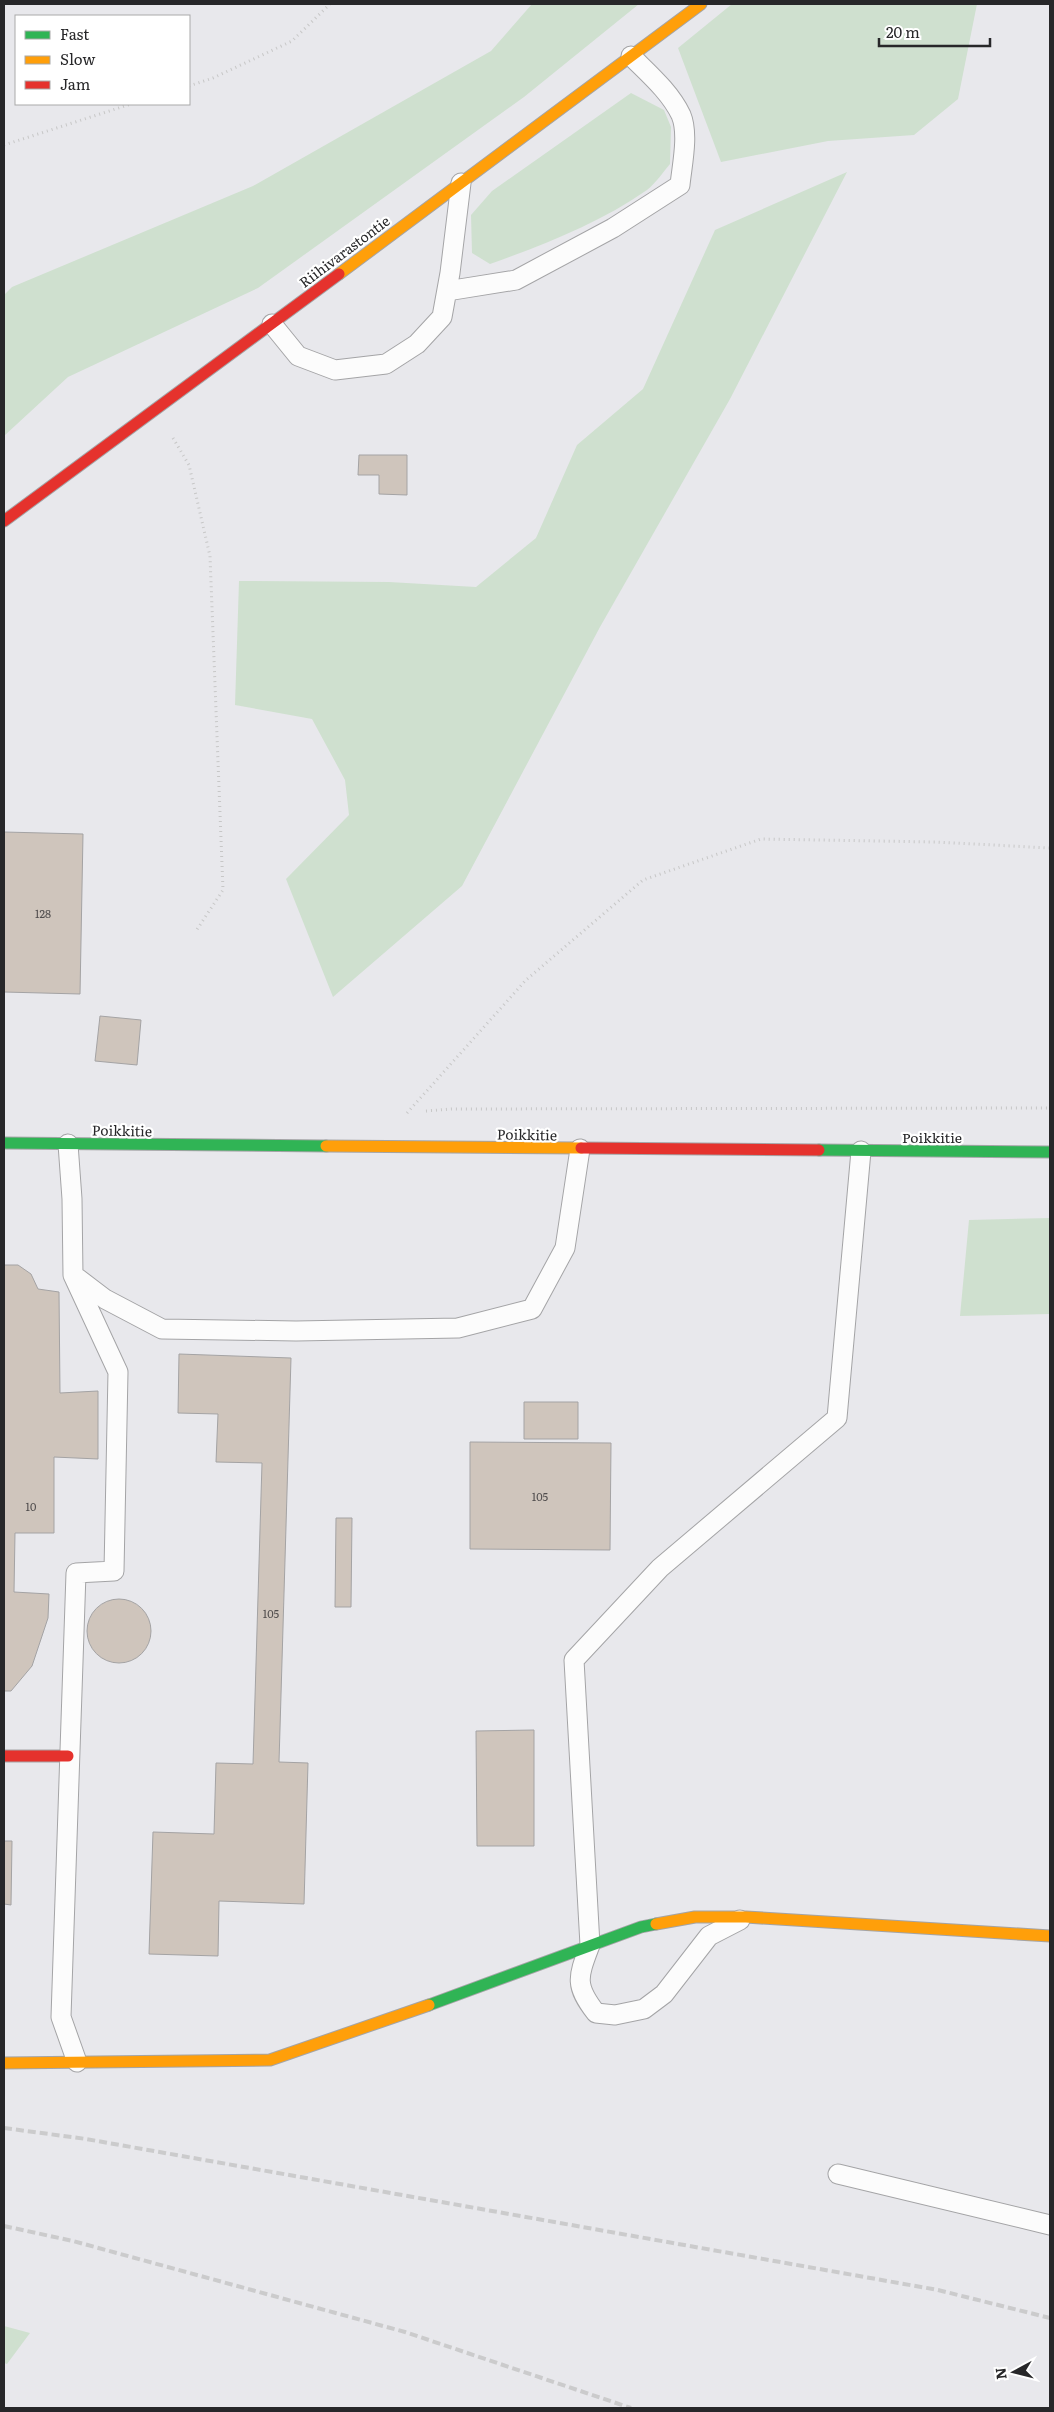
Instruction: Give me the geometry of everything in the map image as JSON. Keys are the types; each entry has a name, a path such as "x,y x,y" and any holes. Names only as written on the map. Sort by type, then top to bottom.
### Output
{"street":[{"name":"Riihivarastontie","path":"4,521 701,4"},
{"name":"Poikkitie","path":"4,1143 1050,1152"},
{"path":"4,1756 68,1756"},
{"path":"4,2063 270,2060 350,2034 642,1927 695,1917 746,1917 911,1930 1050,1936"}],"lane":[{"path":"447,291 516,280 613,228 680,185 685,144 681,116 661,85 631,56"},
{"path":"272,324 298,356 335,370 386,364 417,344 442,317 461,183"},
{"path":"68,1144 74,1275 118,1372 114,1571 76,1573 68,1756 61,2017 77,2062"},
{"path":"74,1275 105,1299 162,1329 296,1331 458,1328 532,1309 565,1248 580,1149"},
{"path":"746,1917 709,1936 664,1994 644,2009 615,2015 596,2013 582,1995 580,1973 590,1945 574,1660 660,1568 838,1418 861,1151"},
{"path":"838,2174 1050,2225"}],"path":[{"path":"190,86 212,78 292,40 330,4"},
{"path":"4,145 128,105"},
{"path":"156,409 189,466 210,556 222,890 196,931"},
{"path":"373,1147 408,1112 526,980 643,880 761,839 935,842 1050,848"}],"green space":[{"path":"532,4 639,4 524,97 258,288 68,377 4,436 4,295 12,287 253,186 491,51"},
{"path":"732,4 977,4 958,99 914,135 828,141 721,162 678,48"},
{"path":"631,93 664,110 671,127 670,164 653,184 647,190 610,213 530,249 490,264 472,253 471,215 492,191"},
{"path":"847,172 730,399 600,627 462,886 333,997 286,879 349,815 345,780 312,719 235,705 239,581 389,582 476,587 536,538 577,445 643,389 715,230"},
{"path":"1050,1218 1050,1314 960,1316 969,1220"},
{"path":"4,2326 30,2333 7,2364 4,2363"}],"building":[{"path":"359,455 407,455 407,495 379,494 379,475 358,475"},
{"path":"4,832 83,834 80,994 4,992"},
{"path":"100,1016 141,1020 137,1065 95,1061"},
{"path":"4,1265 18,1265 31,1274 38,1289 59,1292 60,1393 98,1391 98,1459 54,1457 54,1533 15,1533 14,1592 49,1594 48,1618 32,1666 11,1691 4,1691"},
{"path":"179,1354 291,1358 279,1762 308,1763 304,1904 219,1901 218,1956 149,1954 153,1832 214,1834 216,1763 253,1764 262,1463 216,1462 218,1414 178,1413"},
{"path":"524,1402 578,1402 578,1439 524,1439"},
{"path":"470,1442 611,1443 610,1550 470,1549"},
{"path":"336,1518 352,1518 351,1607 335,1607"},
{"path":"113,1599 125,1599 142,1608 149,1619 151,1631 149,1643 142,1654 125,1663 113,1663 101,1658 92,1649 87,1637 87,1625 92,1613 101,1604"},
{"path":"534,1730 534,1846 477,1846 476,1731"},
{"path":"4,1841 12,1841 11,1905 4,1904"}],"railway":[{"path":"4,2128 86,2139 938,2290 1050,2318"},
{"path":"4,2226 73,2241 405,2332 631,2408"}],"traffic: fast":[{"path":"4,1143 326,1146"},
{"path":"819,1150 1050,1152"},
{"path":"429,2005 641,1927 656,1924"}],"traffic: slow":[{"path":"339,274 701,4"},
{"path":"326,1146 581,1148"},
{"path":"656,1924 695,1917 746,1917 1050,1936"},
{"path":"4,2063 270,2060 429,2005"}],"traffic: jam":[{"path":"4,521 339,274"},
{"path":"581,1148 819,1150"},
{"path":"4,1756 68,1756"}]}
